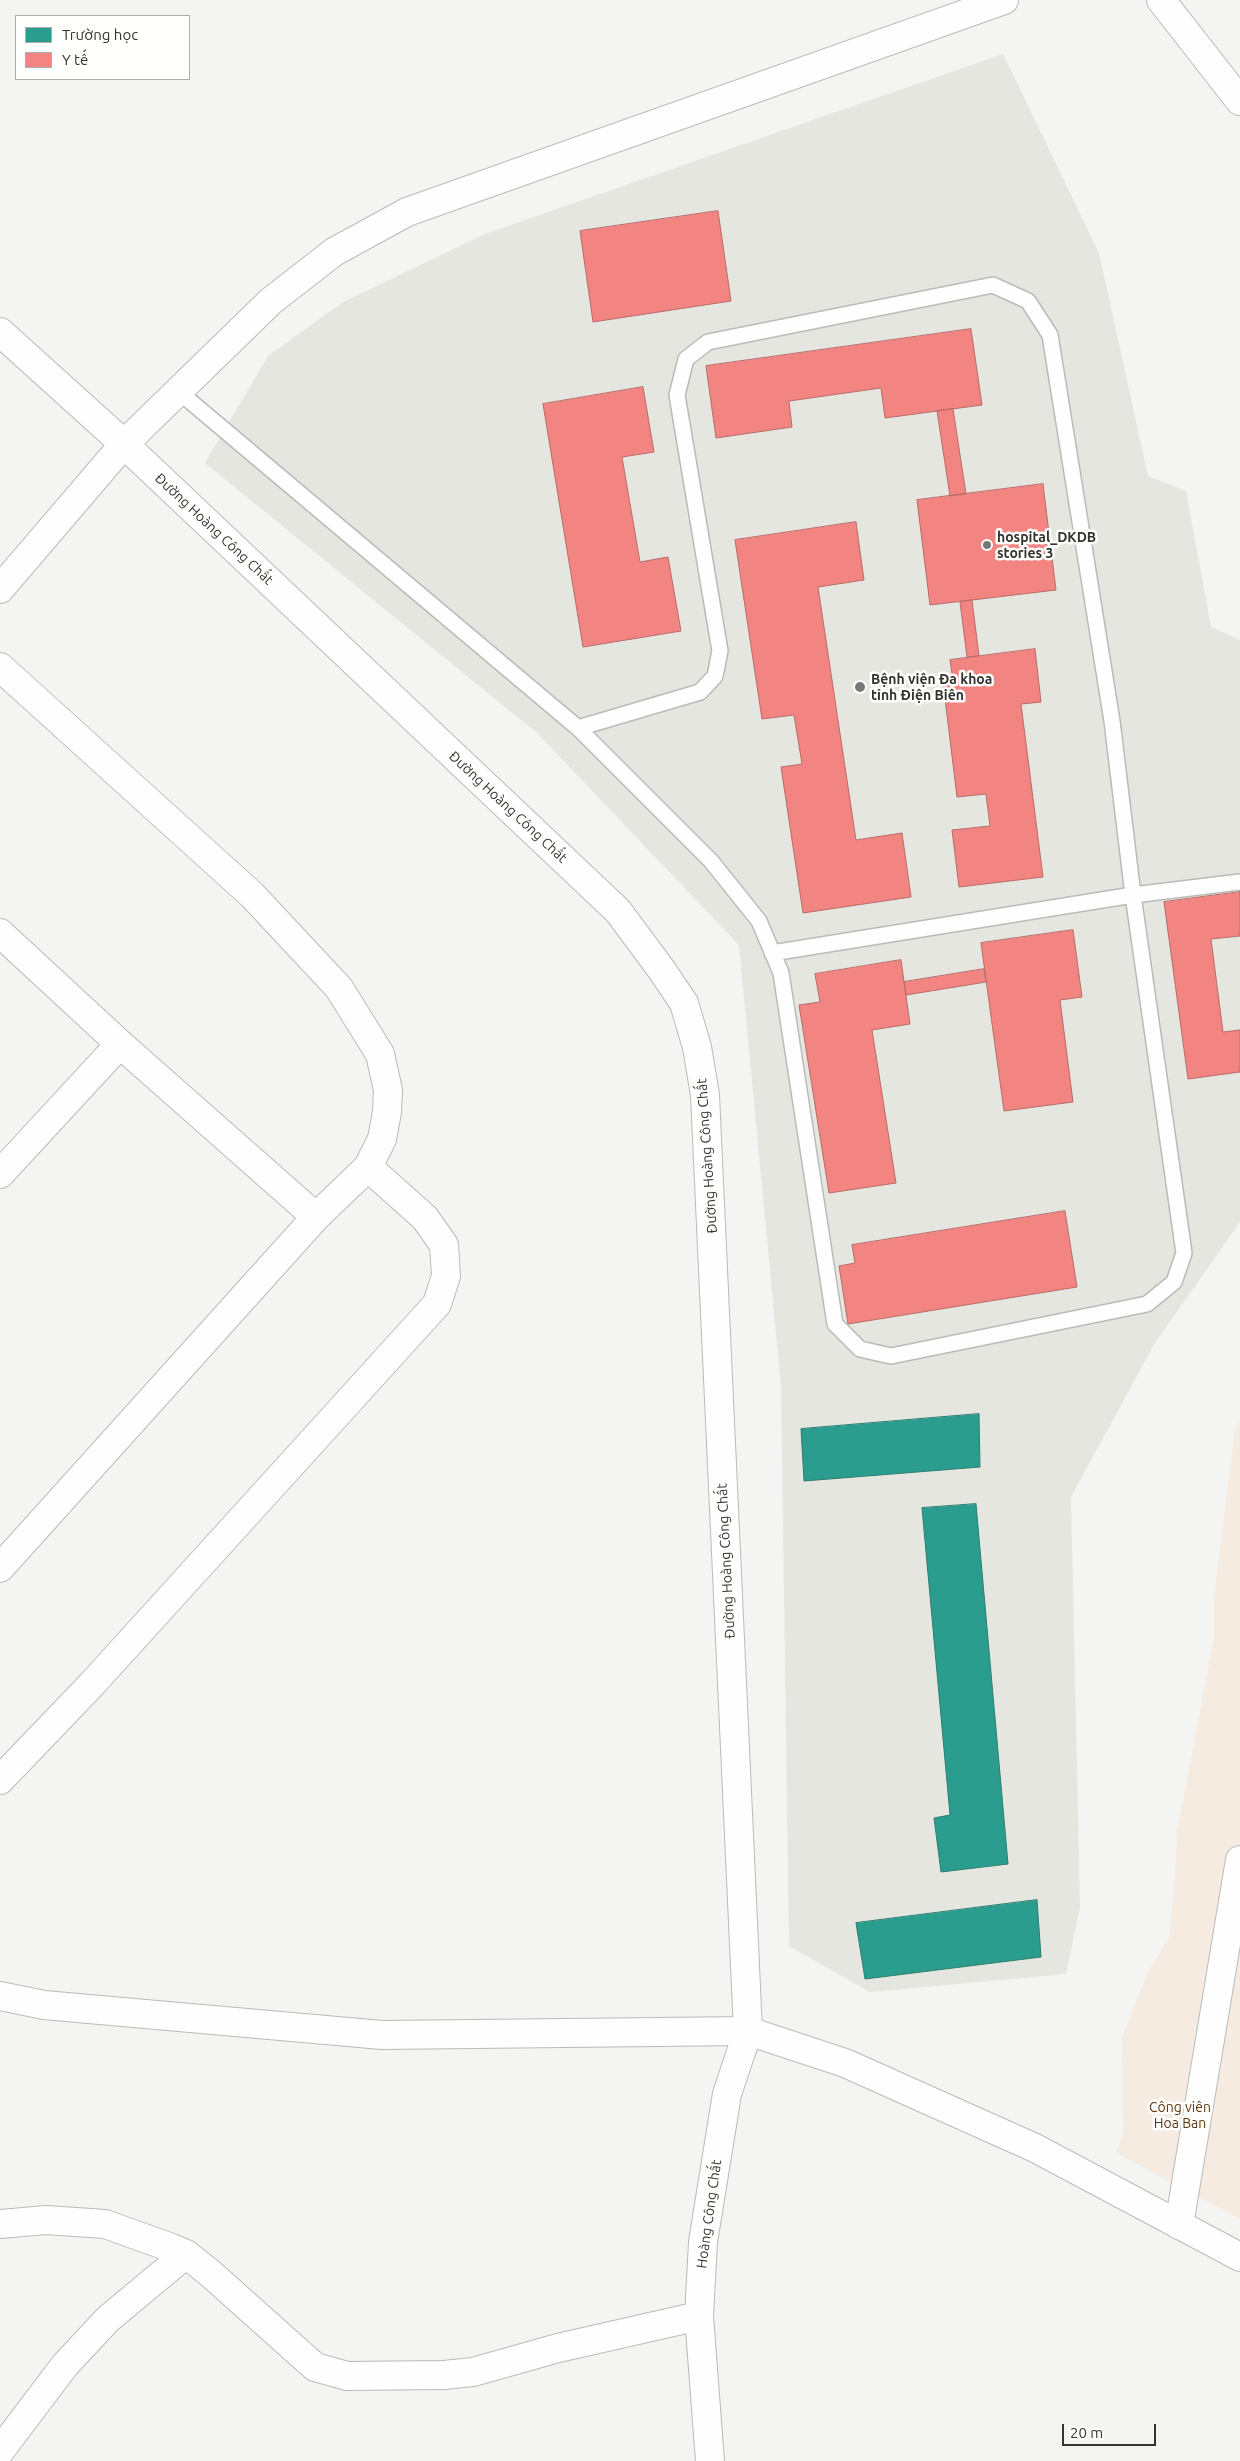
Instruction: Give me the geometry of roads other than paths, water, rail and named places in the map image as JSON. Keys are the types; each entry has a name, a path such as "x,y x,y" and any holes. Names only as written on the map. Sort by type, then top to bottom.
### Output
{"street":[{"path":"0,589 124,444 271,301 334,252 407,212 1004,0"},
{"path":"1161,0 1240,101"},
{"name":"Đường Hoàng Công Chất","path":"0,332 124,444 618,911 684,1003 697,1047 706,1095 748,2031"},
{"path":"0,667 252,895 339,988 380,1054 388,1090 387,1112 382,1139 368,1167 316,1217 0,1568"},
{"path":"0,933 120,1044 316,1217"},
{"path":"0,1174 120,1044"},
{"path":"0,1780 92,1684 437,1304 446,1276 444,1245 425,1218 368,1167"},
{"path":"1179,2225 1240,1860"},
{"path":"0,1996 44,2005 382,2035 748,2031 845,2063 1035,2148 1240,2257"},
{"name":"Hoàng Công Chất","path":"710,2461 699,2316 703,2242 728,2094 748,2031"},
{"path":"0,2224 46,2220 105,2224 186,2254 315,2367 346,2376 444,2375 473,2372 558,2348 699,2316"},
{"path":"0,2451 65,2365 108,2319 186,2254"}],"lane":[{"path":"178,391 578,728 711,861 759,921 781,974 835,1324 860,1349 891,1356 1148,1304 1174,1282 1184,1253 1133,895 1112,721 1050,335 1028,301 993,285 708,342 686,359 677,396 720,651 715,676 700,692 578,728"},
{"path":"772,953 1133,895 1240,882"}],"place":[{"name":"hospital_DKDB stories 3","path":"987,545"},
{"name":"Bệnh viện Đa khoa tỉnh Điện Biên","path":"860,687"}],"park label":[{"name":"Công viên Hoa Ban","path":"1180,2116"}]}
